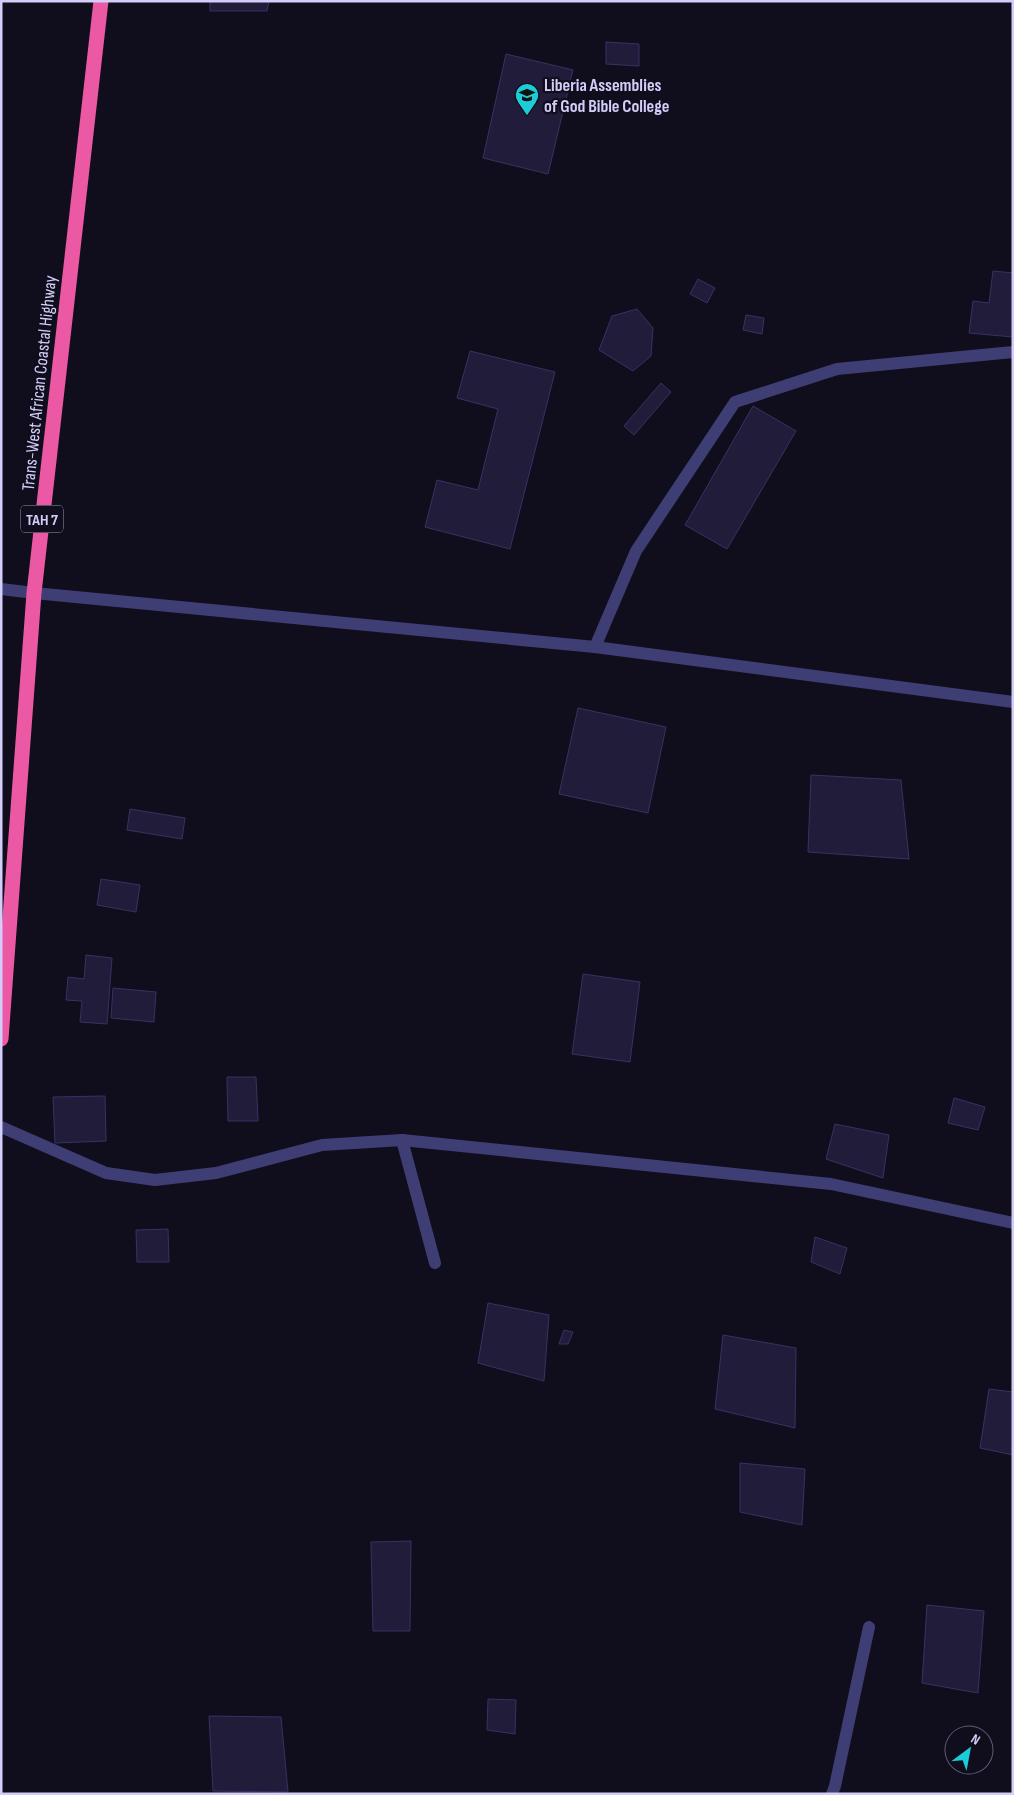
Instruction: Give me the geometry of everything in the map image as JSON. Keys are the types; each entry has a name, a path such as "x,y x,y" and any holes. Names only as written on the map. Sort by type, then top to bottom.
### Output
{"highway":[{"name":"Trans-West African Coastal Highway","path":"1,1039 34,594 101,1"}],"street":[{"path":"595,647 636,551 734,402 837,369 1013,352"},
{"path":"1,589 34,594 595,647 1013,702"},
{"path":"1,1127 106,1173 155,1180 216,1173 322,1145 402,1140 831,1184 1013,1223"},
{"path":"402,1140 435,1264"},
{"path":"832,1794 870,1626"}],"building":[{"path":"210,1 269,1 267,11 210,11"},
{"path":"606,42 639,44 639,66 606,64"},
{"path":"506,54 573,70 548,174 483,158"},
{"path":"993,271 1013,273 1013,337 969,333 973,301 989,303"},
{"path":"698,279 715,288 707,303 690,294"},
{"path":"637,309 653,328 651,356 633,371 599,350 612,316"},
{"path":"746,315 764,318 762,334 743,330"},
{"path":"470,351 555,372 510,549 425,527 437,480 478,490 498,409 457,398"},
{"path":"661,383 671,392 634,435 624,426"},
{"path":"753,406 796,431 727,549 685,525"},
{"path":"578,708 666,727 648,813 559,794"},
{"path":"811,775 901,780 909,859 808,852"},
{"path":"130,809 185,818 182,839 127,830"},
{"path":"101,879 140,885 136,912 97,905"},
{"path":"86,955 112,958 107,1024 80,1022 82,1001 66,1000 68,977 84,979"},
{"path":"583,974 640,982 630,1062 572,1054"},
{"path":"113,988 156,992 154,1022 111,1018"},
{"path":"227,1077 256,1077 258,1121 228,1121"},
{"path":"105,1096 106,1141 55,1143 53,1097"},
{"path":"954,1098 985,1107 978,1130 948,1123"},
{"path":"835,1124 889,1135 883,1178 826,1159"},
{"path":"168,1229 169,1262 137,1262 136,1230"},
{"path":"815,1237 847,1248 840,1274 811,1262"},
{"path":"488,1303 549,1315 544,1381 478,1363"},
{"path":"564,1330 573,1332 568,1344 559,1344"},
{"path":"723,1335 796,1348 795,1428 715,1409"},
{"path":"989,1389 1013,1392 1013,1455 980,1448"},
{"path":"740,1463 805,1469 802,1525 740,1512"},
{"path":"411,1541 410,1631 373,1631 371,1542"},
{"path":"927,1605 984,1611 978,1693 922,1683"},
{"path":"488,1699 516,1700 515,1734 487,1730"},
{"path":"209,1716 281,1717 288,1792 213,1791"}],"place":[{"name":"Liberia Assemblies of God Bible College","path":"527,116"}]}
